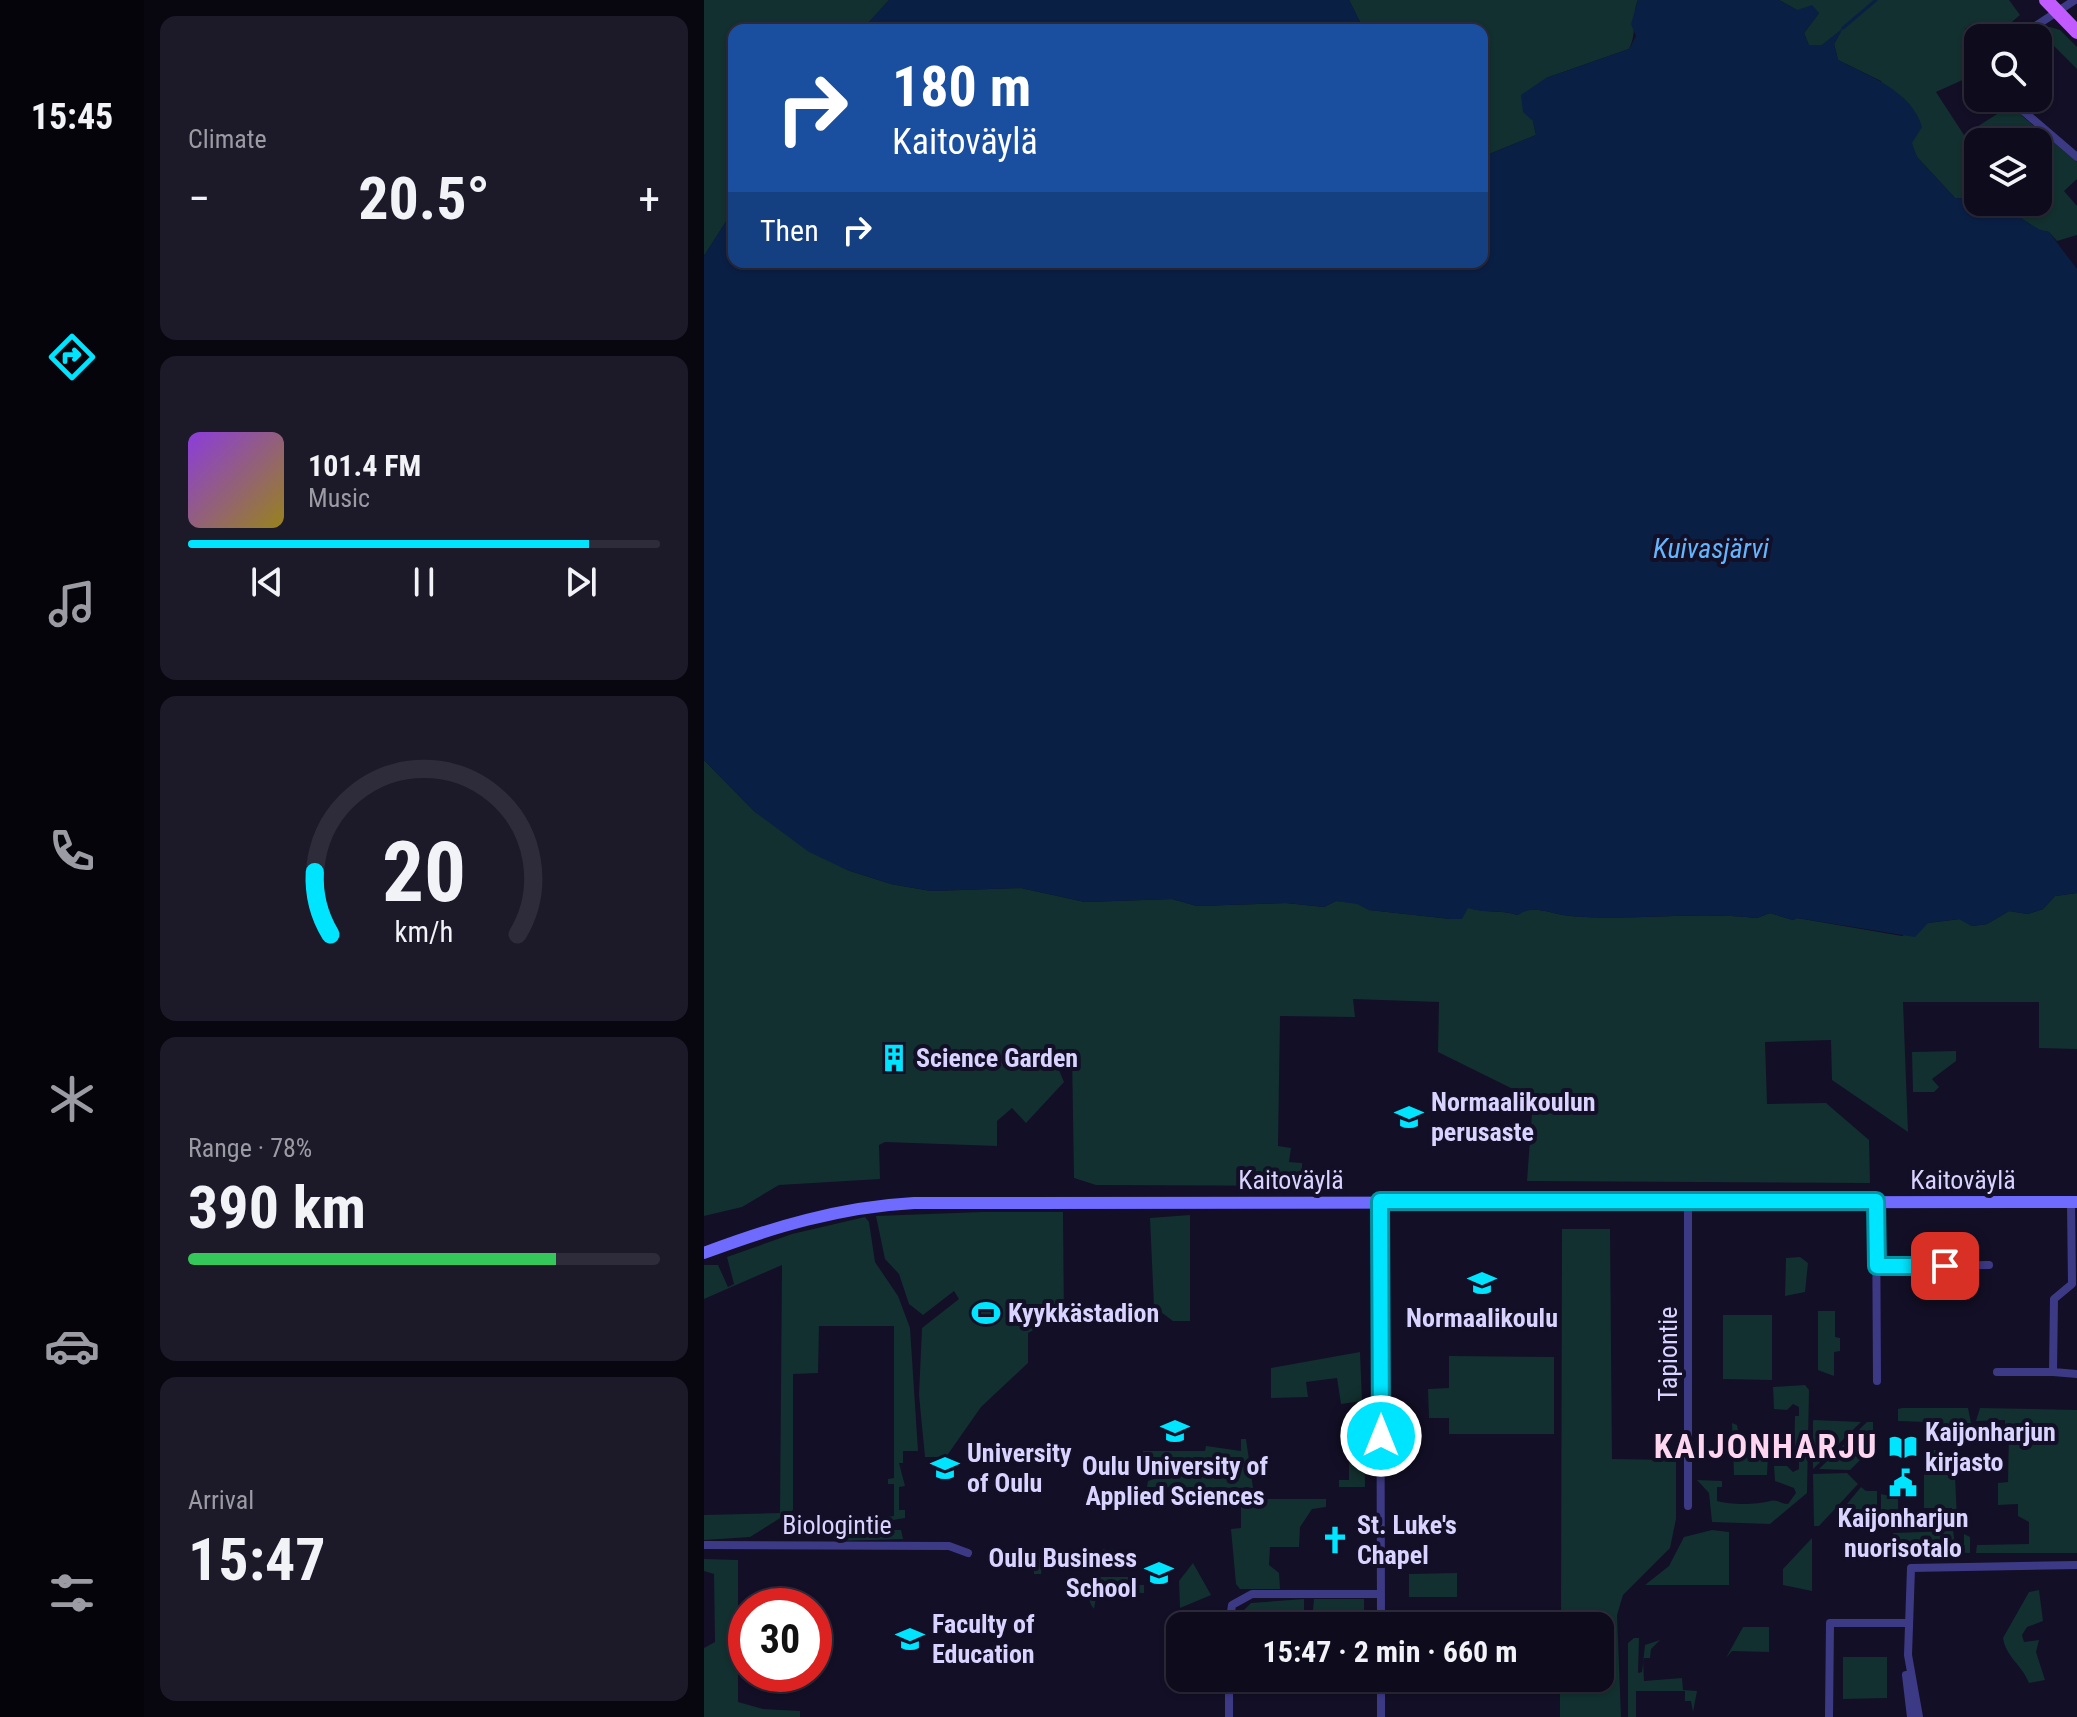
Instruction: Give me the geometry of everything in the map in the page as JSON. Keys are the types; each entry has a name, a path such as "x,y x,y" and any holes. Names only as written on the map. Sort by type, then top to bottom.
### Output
{"main road":[{"path":"2051,6 2077,32"}],"street":[{"path":"2032,24 2051,6 2075,0"},
{"path":"2024,112 2077,157"},
{"path":"1380,1201 1381,1612"},
{"name":"Tapiontie","path":"1688,1201 1688,1506"},
{"path":"1876,1201 1877,1381"},
{"path":"2053,1372 2054,1299 2072,1284 2074,1202"},
{"name":"Kaitoväylä","path":"704,1253 781,1224 888,1204 2074,1202"},
{"path":"1877,1266 1989,1265"},
{"path":"1997,1372 2077,1374"},
{"name":"Biologintie","path":"704,1545 949,1546 968,1553"},
{"path":"1911,1717 1906,1693 1909,1572 1918,1565 2077,1565"},
{"path":"1231,1612 1232,1605 1252,1594 1381,1594"},
{"path":"1829,1717 1830,1623 1907,1623"},
{"path":"1908,1655 1919,1717"},
{"path":"1229,1692 1229,1717"},
{"path":"1381,1692 1381,1717"}],"green space":[{"path":"704,0 889,0 867,24 728,24 728,218 704,256"},
{"path":"1349,0 1638,0 1629,49 1546,78 1533,121 1536,135 1488,155 1488,24 1361,24"},
{"path":"1779,0 2009,0 2020,15 2009,24 1964,24 1964,79 1936,92 1964,135 1964,199 1955,198 1917,157 1881,81 1838,60 1834,44 1841,31 1822,45 1809,46 1804,33 1819,13 1797,10"},
{"path":"2052,28 2060,30 2077,47 2077,69 2052,44"},
{"path":"2000,112 2019,112 2036,128 1975,128"},
{"path":"2052,141 2077,162 2077,179 2064,191 2077,206 2077,235 2057,241 2049,232 2039,230 2018,216 2052,216"},
{"path":"704,760 755,812 847,870 891,884 931,891 1021,888 1085,902 1172,899 1197,906 1286,903 1324,907 1336,901 1357,903 1369,910 1451,919 1467,907 1517,915 1536,910 1594,917 1710,915 1757,918 1770,913 1793,920 1797,918 1902,936 1928,923 1960,919 1972,926 1987,924 2009,911 2028,914 2043,909 2055,896 2077,893 2077,1049 2039,1048 2039,1002 1903,1002 1908,1132 1832,1080 1831,1040 1765,1042 1767,1104 1826,1103 1869,1140 1870,1183 1527,1181 1533,1099 1438,1052 1439,1002 1353,999 1355,1017 1280,1016 1278,1146 1291,1148 1289,1162 1302,1163 1302,1186 1096,1185 1074,1178 1072,1054 1056,1063 1064,1082 1026,1123 1012,1108 997,1121 997,1146 885,1142 879,1145 880,1179 779,1185 742,1207 704,1216"},
{"path":"1956,1051 1956,1061 1932,1079 1939,1087 1934,1092 1913,1092 1912,1052"},
{"path":"1063,1212 1064,1326 1041,1326 1028,1333 1028,1363 981,1407 946,1457 925,1457 919,1395 922,1328 959,1299 954,1291 923,1315 909,1304 899,1274 885,1259 876,1216"},
{"path":"1190,1215 1190,1321 1173,1321 1154,1307 1150,1218"},
{"path":"865,1217 869,1222 875,1262 898,1296 910,1328 918,1451 903,1451 903,1463 899,1463 905,1486 899,1487 899,1510 905,1510 905,1518 893,1520 887,1517 894,1516 894,1484 888,1484 888,1479 894,1478 894,1326 819,1326 818,1373 793,1374 793,1510 750,1537 704,1540 704,1515 780,1513 782,1265 704,1299 704,1265 718,1265 728,1287 734,1284 727,1257 792,1234"},
{"path":"1562,1229 1610,1229 1612,1459 1676,1460 1676,1519 1670,1548 1623,1595 1617,1615 1621,1717 1560,1717 1560,1692 1614,1692 1614,1612 1561,1612"},
{"path":"1800,1257 1808,1263 1805,1292 1785,1296 1786,1258"},
{"path":"1818,1311 1835,1311 1835,1337 1840,1338 1840,1351 1834,1352 1834,1376 1818,1370"},
{"path":"1723,1315 1772,1315 1772,1380 1723,1379"},
{"path":"1360,1352 1362,1401 1341,1404 1337,1378 1306,1382 1308,1397 1271,1398 1271,1368"},
{"path":"1449,1356 1554,1357 1554,1434 1449,1434 1449,1418 1429,1418 1428,1389 1449,1388"},
{"path":"1805,1385 1809,1390 1807,1493 1770,1524 1712,1522 1709,1493 1697,1480 1722,1481 1722,1487 1717,1487 1717,1501 1729,1503 1773,1501 1788,1504 1796,1493 1794,1488 1775,1481 1774,1466 1787,1466 1793,1472 1799,1469 1799,1460 1794,1460 1795,1416 1799,1416 1799,1407 1793,1404 1787,1410 1774,1409 1773,1387"},
{"path":"1968,1408 1971,1423 1965,1423 1965,1430 1926,1430 1926,1422 1898,1421 1898,1409"},
{"path":"1980,1408 2077,1410 2077,1553 1976,1553 1977,1545 2029,1544 2029,1522 2018,1516 2018,1504 1998,1505 1998,1483 2008,1482 2009,1431 2005,1431 2005,1420 1976,1421"},
{"path":"1364,1413 1365,1487 1339,1487 1339,1480 1349,1480 1349,1417 1344,1416"},
{"path":"1813,1421 1861,1422 1813,1469"},
{"path":"1867,1422 1873,1422 1873,1454 1865,1455 1850,1470 1819,1469"},
{"path":"1732,1423 1737,1425 1739,1435 1769,1435 1767,1475 1734,1475"},
{"path":"1241,1439 1246,1439 1253,1488 1147,1487 1148,1481 1157,1478 1157,1464 1143,1464 1143,1451 1205,1451 1206,1446 1241,1451"},
{"path":"1924,1450 1936,1450 1935,1459 1955,1475 1957,1520 1962,1521 1962,1526 1934,1526 1934,1521 1952,1521 1952,1508 1924,1508"},
{"path":"1847,1473 1858,1484 1819,1526 1814,1526 1813,1474"},
{"path":"1861,1487 1866,1491 1877,1491 1877,1525 1848,1528 1847,1504"},
{"path":"1881,1494 1898,1498 1898,1509 1907,1521 1922,1520 1922,1528 1896,1528 1881,1514"},
{"path":"1241,1499 1326,1499 1326,1507 1312,1509 1300,1527 1299,1547 1270,1547 1269,1565 1279,1573 1280,1589 1240,1589 1236,1584 1231,1529 1241,1528"},
{"path":"901,1530 903,1539 836,1541 834,1532"},
{"path":"1712,1530 1729,1532 1729,1585 1645,1585 1669,1566 1684,1537"},
{"path":"1953,1531 1955,1544 1964,1544 1964,1534 1970,1537 1970,1553 1893,1550 1893,1533"},
{"path":"1812,1538 1812,1591 1783,1585 1783,1569"},
{"path":"1103,1549 1113,1550 1113,1561 1104,1570 1054,1570 1053,1566 1042,1566 1041,1574 1034,1574 1034,1562 1040,1557 1101,1560"},
{"path":"704,1559 738,1560 738,1588 728,1588 728,1692 738,1692 738,1702 763,1709 800,1711 800,1717 704,1717 704,1648 715,1642 714,1574 704,1571"},
{"path":"1193,1563 1211,1595 1180,1608 1179,1581"},
{"path":"1457,1573 1457,1597 1409,1597 1409,1574"},
{"path":"1095,1577 1135,1577 1136,1585 1144,1585 1144,1593 1097,1592 1094,1609 1089,1593"},
{"path":"2039,1590 2043,1621 2027,1627 2022,1635 2024,1642 2039,1640 2036,1652 2045,1680 2029,1683 2007,1651 2003,1638 2029,1592"},
{"path":"1304,1599 1304,1610 1242,1612 1251,1603"},
{"path":"1314,1599 1364,1599 1364,1612 1313,1610"},
{"path":"1743,1627 1769,1627 1769,1652 1732,1651 1726,1658"},
{"path":"1639,1638 1638,1673 1642,1672 1643,1662 1644,1681 1682,1678 1683,1690 1697,1691 1693,1712 1691,1701 1685,1701 1685,1691 1636,1691 1636,1717 1628,1717 1628,1643"},
{"path":"1660,1640 1651,1649 1650,1658 1644,1658 1645,1645"},
{"path":"1843,1657 1887,1657 1887,1698 1843,1699"}],"water":[{"path":"889,0 1349,0 1361,24 867,24"},
{"name":"Kuivasjärvi","path":"1638,0 1779,0 1797,10 1812,5 1819,13 1804,33 1809,45 1822,45 1843,28 1834,44 1838,60 1888,86 1909,104 1922,127 1912,143 1917,157 1955,198 1964,199 1964,216 2018,216 2049,232 2077,269 2077,893 2055,896 2043,909 2028,914 2009,911 1987,924 1972,926 1959,919 1928,923 1915,937 1797,918 1793,920 1770,913 1757,918 1710,915 1594,917 1537,910 1518,915 1468,908 1462,919 1451,919 1369,910 1357,904 1336,901 1324,907 1286,903 1197,906 1172,899 1085,902 1021,888 931,891 891,884 847,870 809,852 755,812 704,760 704,256 728,218 728,268 1488,268 1488,155 1536,135 1533,121 1523,112 1521,95 1546,78 1629,49 1636,36 1631,24"}],"waterway":[{"path":"1843,28 1876,0"}],"place":[{"name":"Science Garden","path":"894,1058"},
{"name":"Normaalikoulun perusaste","path":"1409,1117"},
{"name":"Normaalikoulu","path":"1482,1283"},
{"name":"Kyykkästadion","path":"986,1313"},
{"name":"Oulu University of Applied Sciences","path":"1175,1431"},
{"name":"Kaijonharjun kirjasto","path":"1903,1447"},
{"name":"University of Oulu","path":"945,1468"},
{"name":"Kaijonharjun nuorisotalo","path":"1903,1483"},
{"name":"St. Luke's Chapel","path":"1335,1540"},
{"name":"Oulu Business School","path":"1159,1573"},
{"name":"Faculty of Education","path":"910,1639"}],"district":[{"name":"KAIJONHARJU","path":"1766,1446"}],"route":[{"path":"1381,1436 1380,1201 1876,1201 1877,1266 1945,1266"}]}
